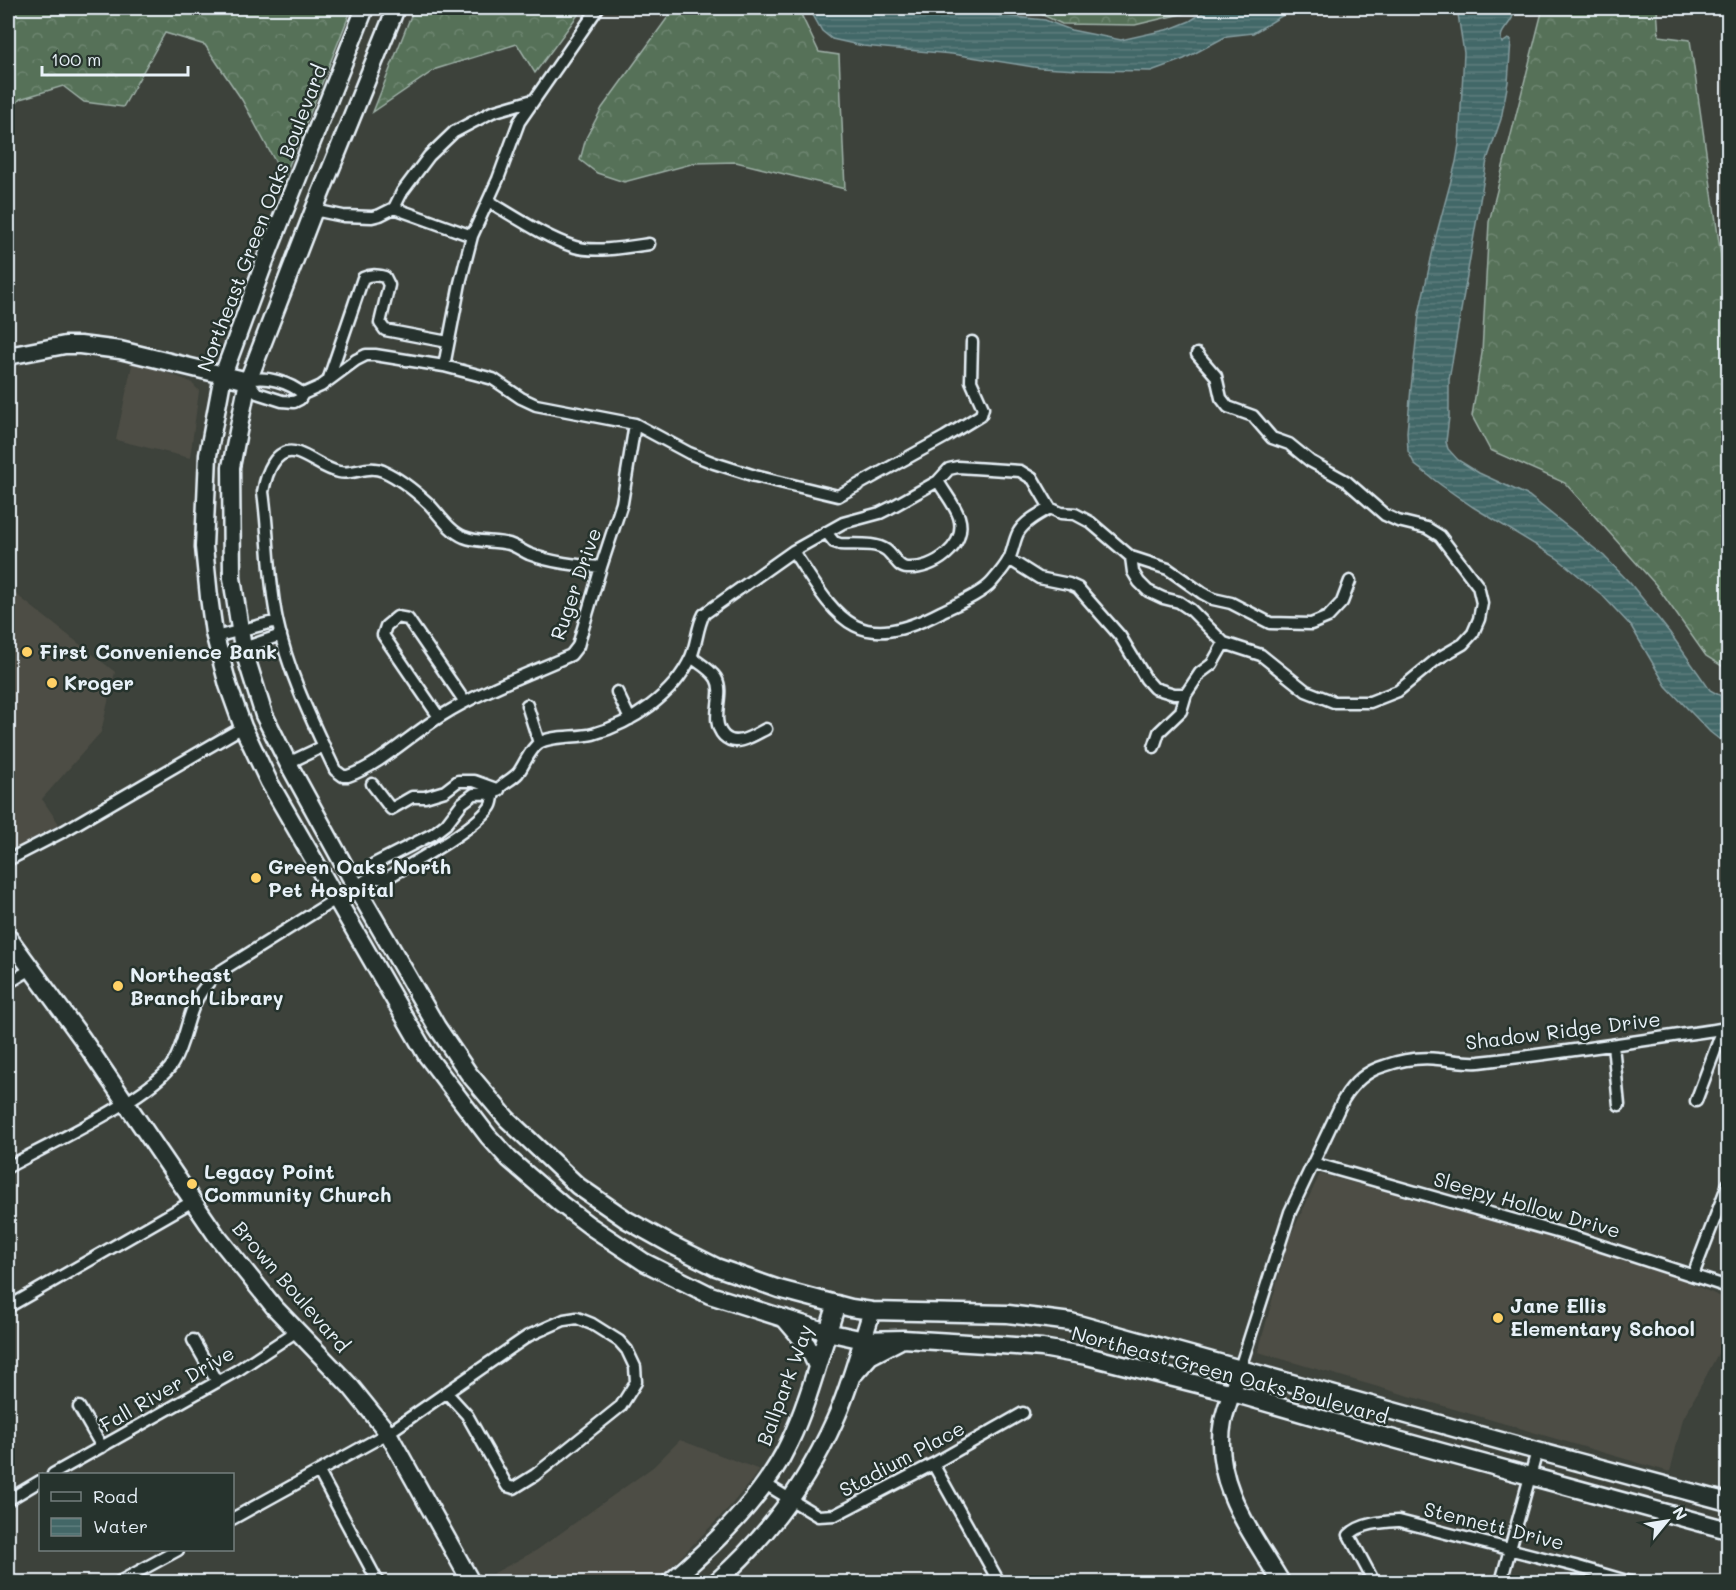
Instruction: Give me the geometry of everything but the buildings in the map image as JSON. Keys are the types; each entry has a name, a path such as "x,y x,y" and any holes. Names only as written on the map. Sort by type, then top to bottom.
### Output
{"main road":[{"name":"Northeast Green Oaks Boulevard","path":"365,8 266,258 223,375 208,455 204,521 207,574 215,637 220,656 243,727 269,782 427,1056 488,1136 509,1159 561,1204 644,1262 710,1295 827,1332 864,1340 903,1339 1001,1345 1076,1354 1233,1393 1728,1530"},
{"name":"Northeast Green Oaks Boulevard","path":"396,8 248,381 231,467 232,578 243,648 264,715 288,763 437,1027 469,1074 507,1119 578,1186 627,1220 716,1267 779,1288 872,1311 1008,1314 1071,1322 1728,1502"},
{"path":"8,356 65,345 80,345 120,350 248,381"},
{"name":"Brown Boulevard","path":"8,937 33,968 216,1235 297,1331 351,1387 388,1433 471,1582"},
{"name":"Ballpark Way","path":"670,1582 727,1528 765,1485 779,1463 797,1425 837,1304"},
{"path":"716,1582 765,1535 791,1500 819,1453 852,1376 872,1311"},
{"path":"784,1317 807,1345 817,1366"},
{"path":"852,1376 870,1356 903,1339"},
{"path":"1240,1368 1225,1413 1221,1437 1221,1458 1226,1483 1233,1500 1281,1582"}],"street":[{"path":"444,366 472,236 519,122 598,8"},
{"path":"314,210 372,217 394,208 402,192 429,156 454,132 492,112 533,100"},
{"path":"488,201 547,235 576,247 591,249 650,244"},
{"path":"394,208 472,236"},
{"path":"328,380 363,278 367,276 385,277 389,285 380,323 385,330 448,342"},
{"path":"303,394 294,386 269,380 256,377 248,381 257,393 282,401 294,402 303,394 321,386 344,367 366,355 444,366 493,379 536,405 635,424 689,453 714,463 755,476 838,496 981,415 983,408 971,381 972,342"},
{"path":"1131,557 1133,572 1148,591 1179,602 1191,610 1224,643 1261,655 1306,691 1334,702 1370,702 1398,690 1437,659 1463,644 1473,633 1479,619 1482,603 1478,586 1440,536 1427,528 1398,521 1385,515 1339,476 1310,461 1288,444 1272,438 1253,416 1228,407 1221,398 1216,376 1197,354"},
{"name":"Ruger Drive","path":"324,746 339,773 348,776 389,753 465,702 571,655 578,646 622,502 635,424"},
{"path":"288,763 324,746 295,683 277,621 272,590 263,492 271,466 281,454 296,452 338,472 356,472 376,468 383,470 410,488 456,533 466,538 510,544 550,561 601,567"},
{"path":"372,876 385,879 474,823 491,806 496,791 517,773 539,743 590,735 609,729 630,719 656,701 691,657 698,625 704,614 793,551 843,523 880,513 938,481 944,473 958,467 1020,471 1028,474 1033,478 1050,508 1061,513 1075,514 1090,522 1131,557 1168,569 1213,599 1232,603 1270,623 1311,624 1328,617 1342,602 1350,581"},
{"path":"826,532 834,542 840,544 884,549 902,567 908,568 936,562 949,553 960,523 958,515 938,481"},
{"path":"793,551 832,609 851,625 880,632 928,619 991,584 1009,559 1018,532 1033,518 1050,508"},
{"path":"1009,559 1039,578 1078,588 1120,636 1146,680 1154,688 1186,694"},
{"path":"440,717 383,635 386,626 397,617 408,619 465,702"},
{"path":"215,637 277,621"},
{"path":"220,656 281,635"},
{"path":"1154,747 1160,732 1181,711 1186,694 1200,673 1212,664 1224,643"},
{"path":"691,657 715,677 720,688 717,721 725,737 738,741 766,729"},
{"path":"617,692 630,719"},
{"path":"527,705 539,743"},
{"path":"8,861 243,727"},
{"path":"372,784 391,809 412,797 425,797 445,791 458,781 474,781 496,791"},
{"path":"8,1167 125,1103 161,1078 173,1065 195,1002 204,986 216,974 288,931 372,876 374,864 433,834 446,824 462,803 474,794 496,791"},
{"path":"8,983 33,968"},
{"path":"1696,1101 1725,1028"},
{"name":"Shadow Ridge Drive","path":"1240,1368 1290,1212 1350,1088 1368,1073 1382,1066 1407,1060 1436,1058 1469,1063 1546,1055 1725,1028"},
{"path":"1613,1045 1619,1105"},
{"name":"Sleepy Hollow Drive","path":"1313,1163 1571,1236 1728,1287"},
{"path":"1693,1275 1728,1184"},
{"path":"8,1307 193,1201"},
{"path":"234,1519 388,1433 447,1392 528,1336 564,1320 577,1318 592,1324 619,1341 632,1359 636,1376 636,1382 621,1406 535,1475 514,1488 507,1486 467,1415 447,1392"},
{"name":"Fall River Drive","path":"55,1473 217,1382 297,1331"},
{"path":"194,1340 217,1382"},
{"path":"79,1407 102,1447"},
{"name":"Stadium Place","path":"765,1485 818,1516 835,1515 933,1464 1023,1413"},
{"path":"1501,1582 1537,1451"},
{"path":"933,1464 999,1582"},
{"path":"319,1472 378,1582"},
{"path":"8,1500 39,1482"},
{"name":"Stennett Drive","path":"1374,1582 1349,1535 1354,1530 1378,1522 1399,1521 1630,1582"},
{"path":"118,1582 176,1551"}],"shaded area":[{"path":"133,360 191,382 199,391 190,458 116,440"},
{"path":"8,588 115,672 101,732 42,799 59,824 8,852"},
{"name":"Jane Ellis Elementary School","path":"1320,1174 1564,1239 1669,1274 1728,1300 1728,1335 1683,1419 1670,1472 1258,1352 1289,1239"},
{"path":"680,1440 760,1470 727,1510 658,1580 655,1582 488,1582 485,1578 537,1550 653,1467"}],"green space":[{"path":"8,8 352,8 284,178 242,100 205,45 165,33 123,107 84,102 63,86 20,99 8,114"},
{"path":"414,8 583,8 535,73 517,44 436,69 373,112"},
{"path":"678,8 798,8 819,52 839,55 845,189 736,162 695,163 624,182 597,173 580,160 586,138 602,108 668,17"},
{"path":"1028,8 1206,8 1135,25 1062,24"},
{"path":"1541,8 1657,8 1659,36 1690,40 1722,263 1728,278 1728,670 1706,656 1656,585 1565,483 1490,450 1472,416 1482,353 1489,222 1542,12"}],"water":[{"path":"809,8 884,8 917,11 963,8 986,14 1045,20 1071,30 1121,40 1170,29 1190,21 1210,8 1295,8 1253,33 1227,36 1184,59 1151,71 1040,68 952,54 863,46 832,39 822,31"},
{"path":"1457,8 1514,8 1514,14 1501,38 1502,43 1508,39 1511,40 1508,82 1501,119 1487,160 1449,380 1446,442 1448,449 1458,460 1479,473 1529,496 1604,556 1630,583 1670,633 1710,690 1728,700 1728,746 1710,732 1666,686 1631,626 1602,595 1557,558 1441,485 1415,465 1408,451 1407,432 1419,314 1459,144 1464,53"}],"place":[{"name":"First Convenience Bank","path":"27,652"},
{"name":"Kroger","path":"52,683"},
{"name":"Green Oaks North Pet Hospital","path":"256,878"},
{"name":"Northeast Branch Library","path":"118,986"},
{"name":"Legacy Point Community Church","path":"192,1184"},
{"name":"Jane Ellis Elementary School","path":"1498,1318"}]}
